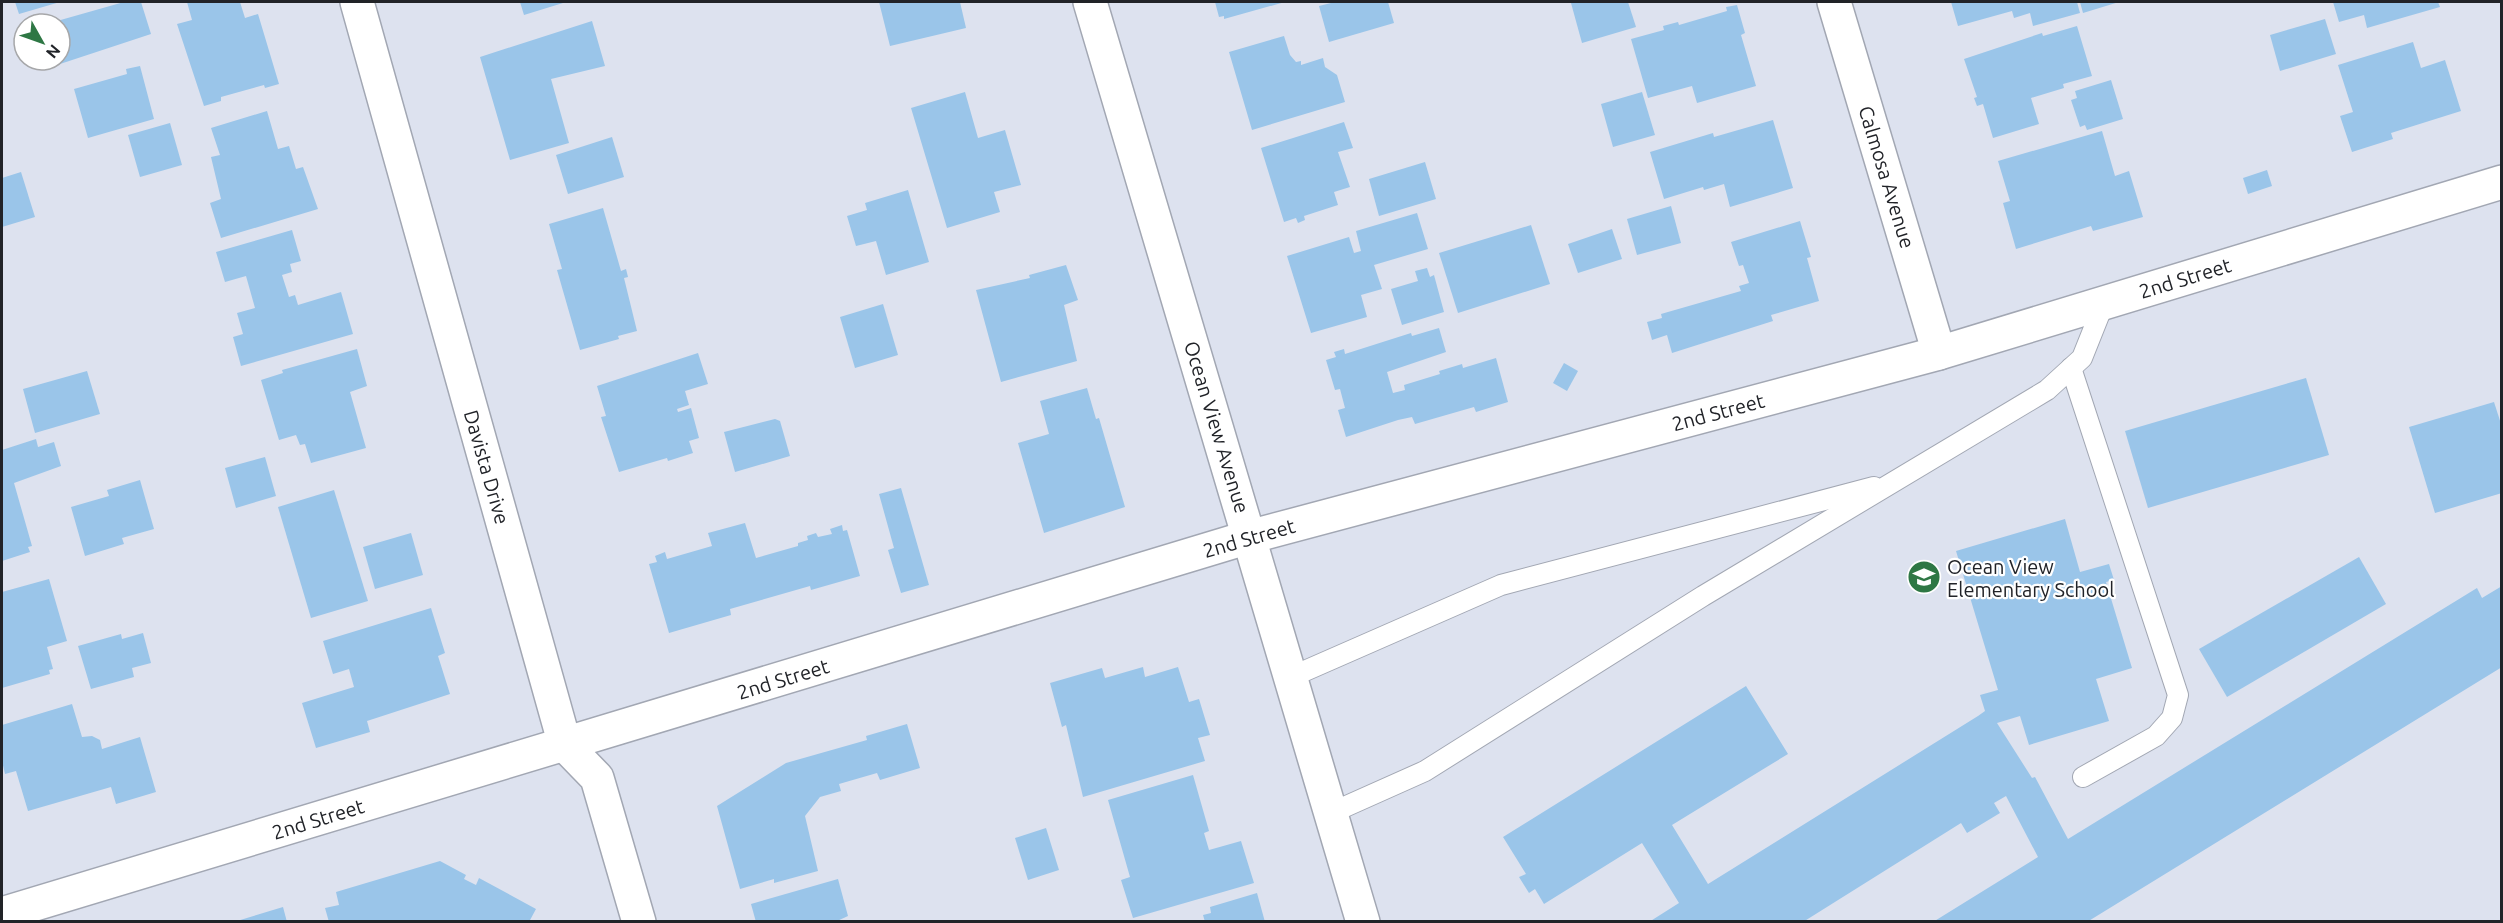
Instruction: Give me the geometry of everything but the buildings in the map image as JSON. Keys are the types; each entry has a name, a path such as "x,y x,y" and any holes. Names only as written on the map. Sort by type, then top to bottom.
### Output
{"street":[{"name":"Davista Drive","path":"357,2 565,745 597,778 639,921"},
{"name":"Ocean View Avenue","path":"1090,2 1363,921"},
{"name":"Calmosa Avenue","path":"1834,2 1939,353"},
{"name":"2nd Street","path":"2,914 1249,537 1939,353 2502,182"}],"lane":[{"path":"1331,813 1425,771 1703,596 2047,390 2082,358 2104,303"},
{"path":"2071,368 2178,695 2172,718 2156,736 2083,777"},
{"path":"1291,677 1501,585 1896,481"}],"place":[{"name":"Ocean View Elementary School","path":"1924,577"}]}
